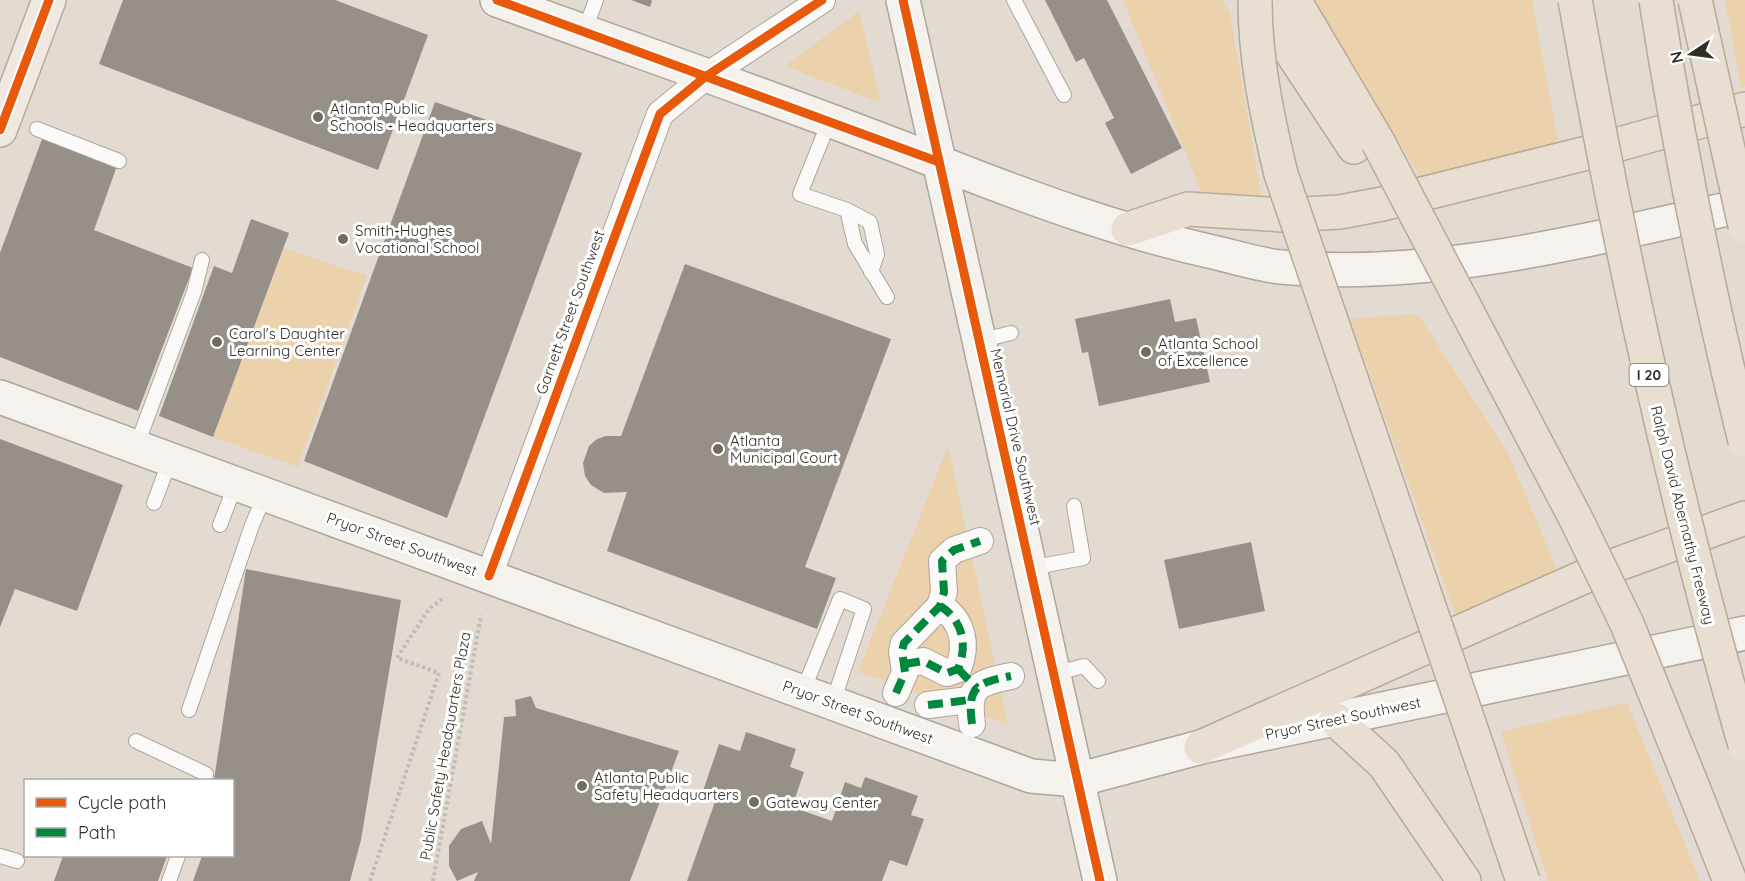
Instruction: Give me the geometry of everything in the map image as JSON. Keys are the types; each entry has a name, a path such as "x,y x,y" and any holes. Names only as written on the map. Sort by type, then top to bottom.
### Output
{"highway":[{"path":"1256,0 1366,145"},
{"path":"1256,0 1259,62 1266,112 1288,196 1523,881"},
{"path":"1294,0 1366,145 1455,292 1576,519 1627,624 1730,881"},
{"name":"Ralph David Abernathy Freeway","path":"1575,0 1599,136 1654,401 1702,599 1745,745"},
{"path":"1656,0 1671,97 1698,232 1745,441"},
{"path":"1695,0 1745,226"},
{"path":"1128,229 1188,209 1283,215 1340,212 1382,204 1591,152 1745,109"},
{"path":"1201,747 1588,575 1745,518"},
{"path":"1336,720 1384,764 1464,881"}],"main road":[{"path":"0,130 49,0"},
{"path":"497,0 939,162 981,180 1159,241 1278,267 1360,271 1492,258 1745,205"},
{"name":"Memorial Drive Southwest","path":"903,0 1100,881"},
{"name":"Pryor Street Southwest","path":"0,397 1031,776 1077,780 1201,747 1745,633"}],"street":[{"name":"Garnett Street Southwest","path":"489,576 660,114 705,77 822,0"},
{"path":"896,693 905,672 902,651 904,643 940,606 945,585 942,561 945,555 980,541"},
{"path":"940,606 957,621 962,637 963,655 958,669 972,704"},
{"path":"905,664 923,661 947,673 958,669"},
{"path":"928,705 972,704 991,681 1011,676"}],"lane":[{"path":"584,32 596,0"},
{"path":"1014,0 1064,95"},
{"path":"829,122 800,194 847,210 870,222 877,254 871,272"},
{"path":"37,129 119,160"},
{"path":"847,210 855,244 887,297"},
{"path":"136,447 194,292 202,260"},
{"path":"979,341 1011,333"},
{"path":"154,503 170,459"},
{"path":"220,525 251,489"},
{"path":"189,710 250,528 251,489"},
{"path":"1030,568 1083,558 1074,506"},
{"path":"803,691 840,599 864,609 833,702"},
{"path":"1053,674 1084,666 1098,681"},
{"path":"136,741 206,774 205,777"},
{"path":"0,856 17,861"},
{"path":"169,881 177,857"}],"path":[{"path":"370,881 439,673 397,658 429,609 445,597"}],"shaded area":[{"path":"1123,0 1222,0 1230,13 1262,200 1203,196"},
{"path":"1312,0 1532,0 1558,141 1421,178"},
{"path":"1725,0 1745,0 1745,86 1741,88"},
{"path":"859,11 881,103 785,66"},
{"path":"284,248 367,276 298,467 213,437"},
{"path":"1418,314 1509,455 1560,577 1455,614 1350,319"},
{"path":"948,446 1008,724 858,672"},
{"path":"1627,702 1700,881 1548,881 1501,732"}],"building":[{"name":"Atlanta Public Schools - Headquarters","path":"123,0 335,0 428,35 378,170 99,64"},
{"path":"631,0 652,0 650,7"},
{"path":"1045,0 1107,0 1182,148 1131,174 1105,123 1114,118 1084,58 1076,62"},
{"path":"435,102 582,153 447,518 304,461"},
{"path":"42,139 117,166 94,230 193,268 138,411 0,357 0,253"},
{"name":"Carol's Daughter Learning Center","path":"251,219 289,233 213,437 159,416 214,266 232,273"},
{"name":"Atlanta Municipal Court","path":"685,264 891,339 805,567 836,578 817,629 607,551 627,492 604,493 591,485 585,476 583,463 589,446 597,439 606,436 621,436"},
{"name":"Atlanta School of Excellence","path":"1170,299 1175,322 1196,318 1210,382 1099,406 1088,352 1082,353 1075,319"},
{"path":"0,439 123,485 77,611 15,589 0,627"},
{"path":"1251,542 1265,611 1179,629 1164,560"},
{"path":"246,569 401,600 361,840 350,881 193,881 202,857 234,857 234,779 214,779"},
{"name":"Atlanta Public Safety Headquarters","path":"531,696 536,708 679,751 630,881 474,881 478,872 457,881 449,866 449,846 461,829 482,821 491,844 504,717 516,716 515,700"},
{"name":"Gateway Center","path":"746,732 796,749 790,767 804,772 792,807 832,821 845,782 861,788 865,777 918,796 911,815 924,819 907,866 890,860 882,881 687,881 717,796 703,791 719,744 740,751"},
{"path":"63,857 167,857 158,881 54,881"}],"marked path":[{"path":"896,693 905,672 902,651 904,643 940,606 944,592 942,561 954,550 980,541"},
{"path":"905,664 923,661 947,673 958,669 963,651 961,634 954,618 940,606"},
{"path":"958,669 977,688"},
{"path":"972,724 971,702 976,689 989,681 1011,676"},
{"path":"928,705 969,700"}],"cycle path":[{"path":"0,130 49,0"},
{"path":"497,0 939,162"},
{"path":"489,576 660,114 705,77 822,0"},
{"path":"903,0 1100,881"}],"place":[{"name":"Atlanta Public Schools - Headquarters","path":"318,117"},
{"name":"Smith-Hughes Vocational School","path":"343,239"},
{"name":"Carol's Daughter Learning Center","path":"217,342"},
{"name":"Atlanta School of Excellence","path":"1146,352"},
{"name":"Atlanta Municipal Court","path":"718,449"},
{"name":"Atlanta Public Safety Headquarters","path":"582,786"},
{"name":"Gateway Center","path":"754,802"}]}
